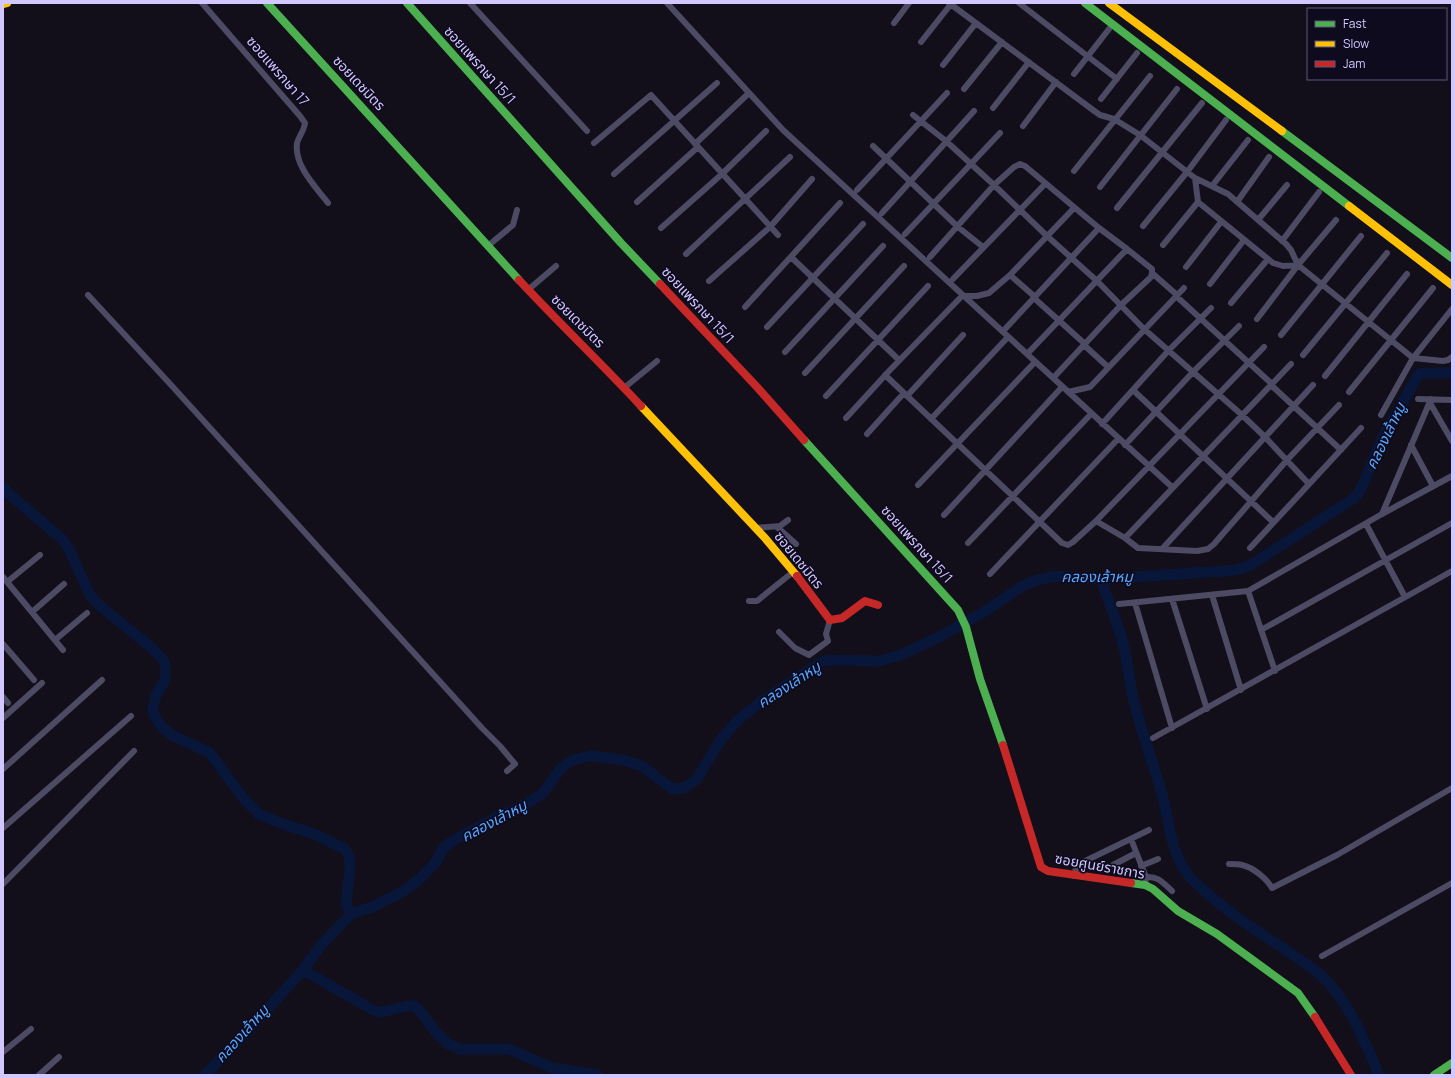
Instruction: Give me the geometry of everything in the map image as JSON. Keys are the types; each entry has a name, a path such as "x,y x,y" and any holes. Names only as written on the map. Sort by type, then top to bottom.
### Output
{"street":[{"name":"ซอยแพรกษา 17","path":"202,3 305,123 305,128 298,142 297,154 305,172 328,203"},
{"name":"ซอยเดชมิตร","path":"267,3 558,322 598,360 756,528 781,556 830,620"},
{"name":"ซอยแพรกษา 15/1","path":"407,3 621,243 757,387 958,610 966,627"},
{"path":"470,3 587,131"},
{"path":"667,3 783,130 962,296 1172,487"},
{"path":"894,23 909,3"},
{"path":"1019,3 1117,79"},
{"path":"1085,3 1452,285"},
{"path":"1109,3 1452,258"},
{"path":"921,42 950,4 1100,115 1114,119 1140,135 1195,178 1228,194 1291,250 1298,265 1413,358 1443,361 1452,357"},
{"path":"943,65 976,23"},
{"path":"1074,74 1109,29"},
{"path":"964,89 1002,42"},
{"path":"1101,99 1137,53"},
{"path":"993,108 1029,62"},
{"path":"1074,171 1114,119 1150,76"},
{"path":"1023,126 1056,82"},
{"path":"614,174 717,83"},
{"path":"1100,187 1177,89"},
{"path":"637,202 749,93"},
{"path":"857,190 947,93"},
{"path":"594,143 651,95 778,236"},
{"path":"1117,208 1202,103"},
{"path":"882,212 974,111"},
{"path":"913,115 946,141 1046,236 1097,281 1144,328 1242,415 1309,484"},
{"path":"1143,226 1187,172 1226,120"},
{"path":"661,228 722,174 766,131"},
{"path":"905,234 1000,133"},
{"path":"1212,186 1248,140"},
{"path":"873,146 958,227 983,248"},
{"path":"686,254 790,157"},
{"path":"1237,202 1269,157"},
{"path":"930,257 994,185 1014,167 1020,164 1025,166 1074,208 1152,269 1152,273 1200,319 1272,384 1341,450"},
{"path":"1195,178 1198,202 1221,222 1277,265 1298,265"},
{"path":"709,281 770,227 812,179"},
{"path":"953,279 1045,184"},
{"path":"1258,220 1287,185"},
{"path":"1282,241 1319,192"},
{"path":"1162,245 1198,202"},
{"path":"745,307 840,203"},
{"path":"846,418 899,360 962,296 977,296 989,293 1010,275 1074,208"},
{"path":"488,245 513,225 517,210"},
{"path":"1257,319 1298,265 1336,220"},
{"path":"1186,267 1221,222"},
{"path":"767,327 863,224"},
{"path":"1005,329 1099,228"},
{"path":"1281,336 1361,236"},
{"path":"1210,284 1244,240"},
{"path":"785,352 883,246"},
{"path":"1029,352 1127,249"},
{"path":"1303,355 1387,253"},
{"path":"791,257 899,360"},
{"path":"1231,303 1268,259"},
{"path":"529,290 556,266"},
{"path":"805,373 904,266"},
{"path":"1055,376 1121,305 1151,277 1152,273"},
{"path":"1325,376 1407,274"},
{"path":"1010,275 1108,367"},
{"path":"826,396 928,286"},
{"path":"1068,392 1090,387 1144,328 1184,288"},
{"path":"1349,392 1433,288"},
{"path":"88,296 500,746 515,764 507,771"},
{"path":"1102,424 1211,308"},
{"path":"1381,415 1413,358 1452,309"},
{"path":"1125,445 1193,372 1239,326"},
{"path":"866,434 962,335"},
{"path":"931,419 1008,337"},
{"path":"885,375 1062,543 1068,545 1096,521 1264,347"},
{"path":"624,388 657,361"},
{"path":"918,485 1035,362"},
{"path":"1125,538 1291,364"},
{"path":"1162,549 1313,385"},
{"path":"944,515 1062,387"},
{"path":"1133,390 1274,522"},
{"path":"1418,398 1431,401 1452,400"},
{"path":"1431,401 1452,441"},
{"path":"1382,514 1431,401"},
{"path":"1096,521 1125,538 1138,548 1198,551 1208,549 1287,460 1339,405"},
{"path":"968,543 1091,414"},
{"path":"1250,548 1361,428"},
{"path":"990,574 1118,439"},
{"path":"1411,445 1433,486"},
{"path":"1119,604 1248,590 1452,476"},
{"path":"756,528 777,527 788,520"},
{"path":"1261,630 1452,523"},
{"path":"1366,524 1405,597"},
{"path":"777,527 796,544"},
{"path":"40,555 5,580 63,650"},
{"path":"1153,738 1452,571"},
{"path":"749,601 757,601 793,572"},
{"path":"32,612 64,584"},
{"path":"1248,590 1274,671"},
{"path":"1212,595 1241,690"},
{"path":"1172,599 1207,709"},
{"path":"779,632 795,648 809,655 828,641 826,634 830,620 842,618 864,601 868,600 878,605"},
{"path":"1135,603 1172,728"},
{"path":"55,640 87,613"},
{"name":"ซอยศูนย์ราชการ","path":"966,627 980,679 1012,771 1042,867 1048,871 1074,876 1145,881 1178,911 1218,934 1298,993 1309,1005 1351,1075"},
{"path":"3,644 34,680"},
{"path":"3,769 102,680"},
{"path":"3,718 42,683"},
{"path":"3,697 8,703"},
{"path":"3,828 131,716"},
{"path":"3,884 134,751"},
{"path":"1229,864 1242,865 1254,871 1263,877 1272,888 1337,855 1452,788"},
{"path":"1074,876 1076,868 1081,863 1149,830"},
{"path":"1130,839 1141,866 1145,881 1153,876 1159,879 1172,891"},
{"path":"1113,865 1136,853"},
{"path":"1141,866 1158,859"},
{"path":"1322,956 1452,883"},
{"path":"3,1052 31,1029"},
{"path":"39,1075 59,1057"},
{"path":"1434,1075 1452,1063"}],"waterway":[{"name":"คลองเล้าหมู","path":"205,1075 303,970 321,945 351,914 372,907 402,892 420,879 436,862 443,848 454,840 497,817 528,803 543,793 561,768 573,760 590,756 623,760 642,766 673,789 684,788 696,780 720,741 737,721 762,701 818,664 828,660 879,661 901,655 939,637 987,610 1024,585 1054,576 1101,579 1236,570 1249,566 1353,499 1360,491 1384,435 1419,374 1452,373"},
{"path":"3,487 62,539 69,549 90,595 99,605 153,649 164,661 166,672 164,682 156,695 153,706 154,715 162,727 172,735 210,753 244,799 259,814 277,822 317,835 345,849 349,856 350,868 346,904 351,914"},
{"path":"1101,579 1121,636 1136,710 1162,794 1176,852 1184,869 1195,882 1225,908 1322,976 1341,998 1355,1022 1379,1075"},
{"path":"303,970 373,1010 381,1012 407,1006 415,1006 448,1044 460,1049 509,1049 552,1068 597,1075"}],"traffic: fast":[{"path":"267,3 519,280"},
{"path":"407,3 621,243 660,284"},
{"path":"1085,3 1349,206"},
{"path":"1282,131 1452,258"},
{"path":"804,440 958,610 966,627 980,679 1003,745"},
{"path":"1131,883 1145,885 1153,889 1178,911 1217,934 1298,993 1315,1017"},
{"path":"1434,1075 1452,1063"}],"traffic: slow":[{"path":"3,4 7,3"},
{"path":"1109,3 1282,131"},
{"path":"1349,206 1452,285"},
{"path":"641,406 765,538 797,576"}],"traffic: jam":[{"path":"519,280 641,406"},
{"path":"660,284 757,387 804,440"},
{"path":"797,576 830,620 842,618 865,601 878,605"},
{"path":"1003,745 1041,867 1048,871 1131,883"},
{"path":"1315,1017 1351,1075"}]}
